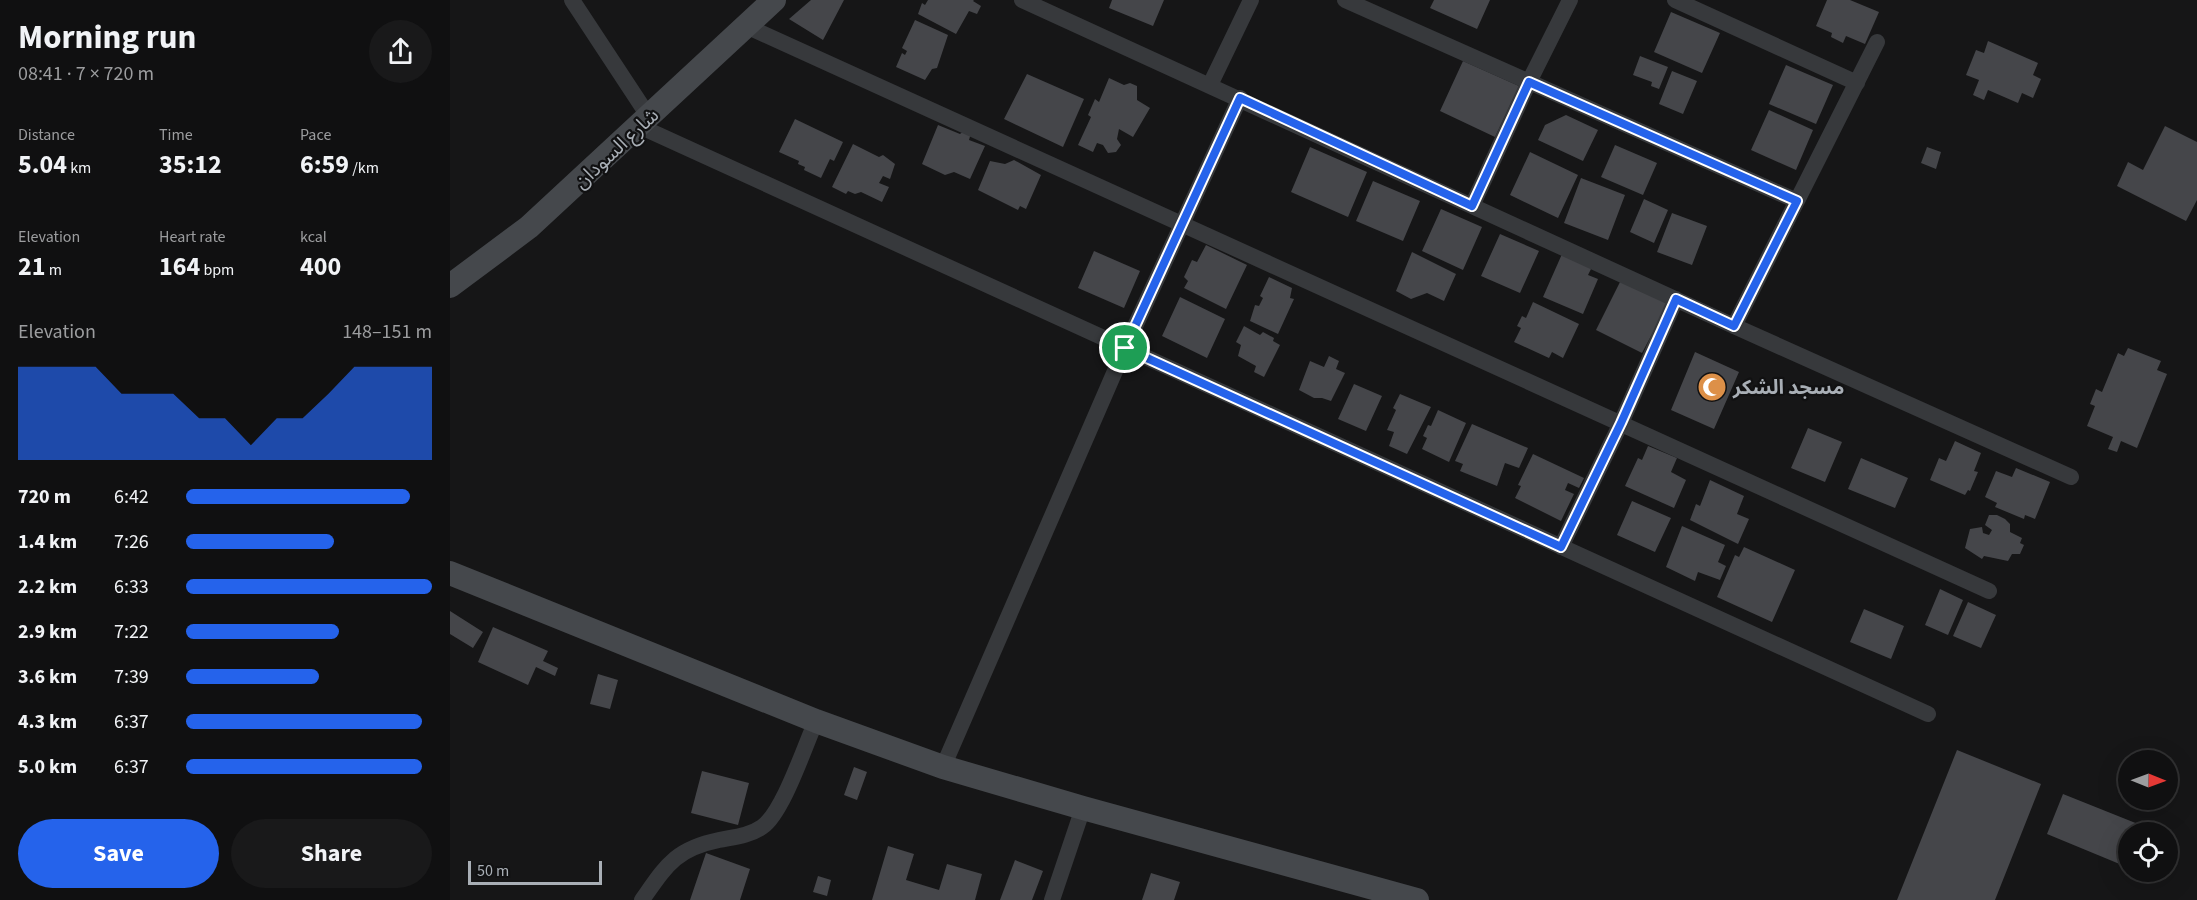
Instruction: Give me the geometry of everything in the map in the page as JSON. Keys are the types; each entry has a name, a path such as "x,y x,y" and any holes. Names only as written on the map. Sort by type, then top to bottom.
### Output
{"street":[{"path":"572,0 644,121 1125,348 1928,714"},
{"name":"شارع السودان","path":"450,286 529,227 774,0"},
{"path":"1022,0 1734,326 2071,477"},
{"path":"1210,85 1251,0"},
{"path":"1345,0 1797,201"},
{"path":"1472,206 1570,0"},
{"path":"1675,0 1857,83"},
{"path":"746,26 1989,591"},
{"path":"1734,326 1877,42"},
{"path":"943,767 1125,348 1240,98"},
{"path":"1561,547 1621,423 1676,299"},
{"path":"450,573 816,721 943,767 1417,900"},
{"path":"642,900 666,867 679,854 697,845 743,836 763,826 777,811 816,721"},
{"path":"1052,900 1083,808"}],"building":[{"path":"811,0 844,0 823,40 789,19"},
{"path":"928,0 974,0 981,6 977,14 969,11 956,34 918,14 922,3 925,5"},
{"path":"1112,0 1164,0 1153,26 1109,8"},
{"path":"1434,0 1490,0 1477,29 1430,8"},
{"path":"1827,0 1850,0 1879,12 1865,44 1846,36 1843,43 1831,37 1832,33 1816,26"},
{"path":"1671,12 1720,33 1702,73 1654,52"},
{"path":"915,20 948,35 937,68 932,69 925,80 896,67 902,53 905,55 907,51 902,48"},
{"path":"1988,41 2038,63 2033,75 2041,79 2033,98 2022,93 2018,103 1988,90 1984,100 1973,95 1979,80 1966,75 1976,50 1984,53"},
{"path":"1640,56 1668,67 1659,89 1651,86 1652,82 1633,75"},
{"path":"1463,61 1519,86 1495,137 1440,111"},
{"path":"1786,65 1833,85 1816,124 1769,104"},
{"path":"1672,71 1697,81 1683,114 1659,104"},
{"path":"1027,74 1084,99 1063,147 1004,119"},
{"path":"1109,78 1124,85 1130,83 1137,86 1137,100 1150,108 1133,137 1119,129 1117,139 1121,145 1116,152 1108,153 1103,145 1097,143 1093,152 1078,145 1091,117 1088,115 1095,99 1099,102"},
{"path":"1769,110 1813,130 1796,170 1751,150"},
{"path":"1566,115 1598,130 1583,161 1538,140 1545,125"},
{"path":"795,119 843,142 834,161 830,159 821,178 804,170 805,167 798,164 799,161 779,152"},
{"path":"938,125 960,134 965,130 971,133 969,140 985,146 970,179 954,172 945,175 922,164"},
{"path":"2165,126 2197,142 2197,200 2186,221 2117,186 2128,162 2143,170"},
{"path":"853,144 879,157 883,155 895,164 890,179 883,176 879,183 889,187 882,202 861,192 855,194 848,191 846,194 832,187"},
{"path":"1615,145 1657,163 1643,195 1601,177"},
{"path":"1310,147 1367,172 1348,217 1291,192"},
{"path":"1927,147 1941,152 1936,169 1921,163"},
{"path":"1530,152 1578,175 1558,218 1510,195"},
{"path":"1014,160 1041,175 1026,209 1020,206 1018,210 978,190 990,161 1005,164"},
{"path":"1581,178 1625,195 1608,240 1564,223"},
{"path":"1373,181 1420,201 1403,241 1356,221"},
{"path":"1644,199 1668,210 1654,243 1630,232"},
{"path":"1441,209 1482,227 1463,270 1422,251"},
{"path":"1672,213 1707,226 1692,265 1657,252"},
{"path":"1500,234 1539,251 1520,293 1481,276"},
{"path":"1206,245 1247,265 1226,309 1184,288 1188,281 1184,277 1192,260 1197,262"},
{"path":"1094,251 1140,271 1124,308 1078,288"},
{"path":"1412,252 1456,274 1444,301 1427,293 1411,299 1396,291"},
{"path":"1562,254 1592,267 1588,275 1598,279 1583,314 1543,297"},
{"path":"1269,277 1292,288 1290,298 1294,299 1278,334 1250,321 1255,305 1259,306 1263,298 1260,296"},
{"path":"1621,280 1668,304 1642,353 1596,330"},
{"path":"1180,297 1225,319 1207,358 1162,336"},
{"path":"1533,302 1579,324 1563,358 1552,352 1549,358 1514,342 1521,328 1517,326 1522,316 1526,318"},
{"path":"1244,326 1260,335 1263,332 1274,338 1273,341 1280,345 1264,377 1254,372 1256,366 1238,356 1241,345 1236,342"},
{"path":"2128,348 2161,361 2157,370 2167,374 2137,448 2121,441 2117,452 2108,449 2113,437 2087,426 2095,406 2090,404 2096,389 2102,392 2118,353 2124,356"},
{"path":"1695,352 1739,372 1714,429 1671,410"},
{"path":"1329,356 1339,361 1336,369 1345,373 1331,401 1314,398 1299,390 1310,361 1324,367"},
{"path":"1354,384 1382,396 1366,431 1338,419"},
{"path":"1400,394 1431,407 1407,454 1389,446 1394,432 1387,430 1396,410 1393,408"},
{"path":"1438,410 1466,423 1449,462 1422,449 1427,438 1423,436 1428,425 1431,426"},
{"path":"1472,424 1528,448 1519,468 1505,463 1497,486 1460,471 1463,464 1455,461"},
{"path":"1808,428 1842,442 1825,482 1791,468"},
{"path":"1955,441 1981,453 1974,471 1978,472 1970,491 1968,490 1965,495 1930,480 1939,458 1946,461"},
{"path":"1648,446 1677,458 1671,472 1686,480 1674,508 1625,486 1638,458 1642,460"},
{"path":"1533,454 1584,478 1579,488 1568,483 1565,490 1574,494 1561,521 1515,498 1521,486 1518,485"},
{"path":"1861,458 1908,478 1895,508 1848,489"},
{"path":"2016,468 2050,482 2035,519 2025,515 2024,519 1995,507 1997,503 1985,497 1996,471 2012,477"},
{"path":"1710,480 1744,496 1737,514 1749,519 1738,544 1690,520 1696,504 1700,506"},
{"path":"1632,501 1671,518 1655,552 1617,535"},
{"path":"1989,515 1997,515 2005,519 2010,524 2010,532 2022,538 2020,543 2024,545 2020,554 2012,554 2008,561 1984,556 1982,559 1965,548 1970,529 1982,527 1983,533 1989,535 1992,530 1985,525"},
{"path":"1682,526 1725,545 1718,562 1726,566 1720,580 1698,572 1695,581 1666,567"},
{"path":"1744,547 1795,570 1772,622 1717,597 1735,555 1739,557"},
{"path":"1940,589 1963,600 1948,635 1925,625"},
{"path":"1968,602 1996,615 1981,648 1953,636"},
{"path":"1864,609 1904,626 1891,659 1850,642"},
{"path":"450,611 483,632 473,648 450,634"},
{"path":"493,627 548,651 543,661 558,668 555,676 536,667 528,685 478,662"},
{"path":"598,674 618,680 610,709 590,704"},
{"path":"1957,750 2041,784 1995,900 1897,900"},
{"path":"854,767 867,772 857,800 844,795"},
{"path":"702,771 749,783 738,825 691,813"},
{"path":"2063,794 2133,822 2118,822 2118,863 2047,834"},
{"path":"888,846 914,854 906,880 939,890 947,864 982,874 975,900 872,900"},
{"path":"706,853 750,869 740,900 690,900"},
{"path":"1015,860 1043,871 1032,900 1000,900"},
{"path":"1151,873 1180,882 1174,900 1142,900"},
{"path":"818,876 831,880 827,896 813,892"}],"place":[{"name":"مسجد الشكر","path":"1712,387"}],"route":[{"path":"1529,82 1797,201 1734,326 1676,299 1621,423 1561,547 1125,348 1240,98 1472,206 1529,82"}]}
